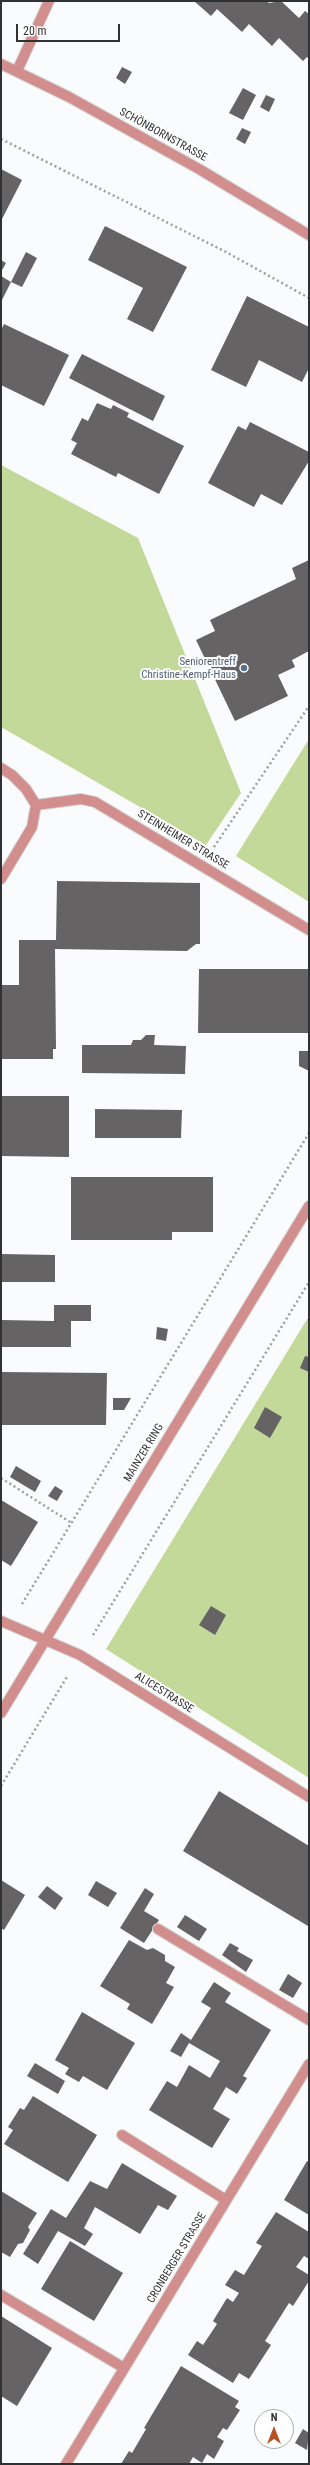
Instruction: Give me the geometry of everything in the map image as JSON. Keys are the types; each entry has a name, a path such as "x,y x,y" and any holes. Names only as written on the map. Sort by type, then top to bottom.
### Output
{"street":[{"path":"17,71 49,1"},
{"name":"SCHÖNBORNSTRASSE","path":"1,64 69,97 199,168 309,235"},
{"path":"1,768 12,775 26,788 36,805 32,827 1,879"},
{"name":"STEINHEIMER STRASSE","path":"36,805 81,799 95,802 309,930"},
{"name":"MAINZER RING","path":"1,1713 198,1386 309,1206"},
{"name":"ALICESTRASSE","path":"5,1623 80,1656 309,1797"},
{"path":"158,1929 309,2020"},
{"name":"CRONBERGER STRASSE","path":"66,2464 309,2064"},
{"path":"122,2135 226,2200"},
{"path":"1,2295 124,2368"}],"path":[{"path":"1,139 226,252 309,298"},
{"path":"202,866 309,706"},
{"path":"5,1623 70,1522 309,1133"},
{"path":"1,1786 309,1282"},
{"path":"1,1478 70,1522"}],"green space":[{"path":"1,465 138,538 241,793 206,845 1,727"},
{"path":"309,739 309,902 236,856"},
{"path":"309,1316 309,1778 106,1649"}],"building":[{"path":"194,1 267,1 269,3 281,1 299,18 305,11 309,14 309,59 307,57 303,61 279,38 272,46 249,24 242,32 217,9 211,16"},
{"path":"122,67 132,72 125,84 116,78"},
{"path":"243,88 256,95 243,120 229,113"},
{"path":"266,95 275,99 269,112 260,107"},
{"path":"242,128 251,132 245,144 236,139"},
{"path":"1,169 22,180 1,221"},
{"path":"105,226 187,267 153,332 127,319 143,288 88,260"},
{"path":"26,252 37,258 22,287 11,282"},
{"path":"1,260 6,263 1,272"},
{"path":"1,276 11,282 1,302"},
{"path":"247,296 309,327 309,368 302,382 259,360 246,387 211,370"},
{"path":"4,324 69,355 44,406 1,385 1,330"},
{"path":"82,354 165,396 153,421 69,378"},
{"path":"97,403 111,409 113,405 129,413 127,417 184,446 159,494 118,473 116,477 71,454 77,443 71,440 82,418 88,421"},
{"path":"250,422 309,452 309,461 282,505 261,494 254,507 208,483 238,426 246,430"},
{"path":"309,560 309,651 292,660 295,667 278,675 288,696 235,721 196,640 215,631 210,620 296,579 292,568"},
{"path":"57,881 200,883 200,944 196,944 187,951 55,949 56,1049 53,1049 53,1059 1,1059 1,985 19,985 19,940 56,940"},
{"path":"199,969 309,969 309,1033 198,1033"},
{"path":"146,1035 155,1035 154,1045 186,1046 185,1074 82,1073 82,1045 131,1045 133,1040 141,1040"},
{"path":"299,1051 309,1051 309,1071 299,1066"},
{"path":"1,1096 69,1096 69,1157 1,1156"},
{"path":"95,1109 182,1110 181,1138 95,1138"},
{"path":"71,1177 213,1177 213,1232 172,1232 172,1240 71,1240"},
{"path":"1,1254 55,1255 55,1282 1,1282"},
{"path":"54,1305 91,1305 91,1321 71,1321 71,1347 1,1347 1,1320 54,1321"},
{"path":"157,1327 168,1329 166,1341 156,1339"},
{"path":"305,1356 309,1357 309,1372 300,1368"},
{"path":"1,1372 107,1373 106,1425 1,1425"},
{"path":"113,1398 131,1398 124,1410 113,1410"},
{"path":"265,1407 282,1417 270,1438 254,1428"},
{"path":"16,1466 41,1481 35,1492 10,1477"},
{"path":"55,1486 63,1491 57,1501 48,1496"},
{"path":"1,1500 38,1522 11,1566 1,1560"},
{"path":"211,1606 226,1615 215,1635 199,1625"},
{"path":"219,1791 309,1846 308,1926 183,1851"},
{"path":"1,1880 25,1895 4,1930 1,1928"},
{"path":"96,1881 117,1893 108,1907 88,1895"},
{"path":"47,1886 63,1898 55,1910 38,1897"},
{"path":"145,1888 154,1894 144,1911 159,1920 144,1943 120,1928"},
{"path":"185,1915 207,1929 199,1941 177,1927"},
{"path":"129,1940 147,1950 153,1948 165,1955 165,1961 175,1967 166,1983 174,1987 152,2024 127,2009 130,2004 100,1986"},
{"path":"230,1943 239,1948 237,1951 253,1960 246,1972 222,1955"},
{"path":"288,1974 302,1983 293,1998 279,1990"},
{"path":"214,1982 231,1993 225,2002 271,2030 243,2076 247,2078 237,2094 226,2087 213,2109 230,2119 212,2148 149,2110 167,2081 177,2087 189,2065 210,2078 220,2061 189,2043 181,2057 170,2051 181,2033 191,2040 211,2008 201,2002"},
{"path":"82,2012 135,2043 107,2090 83,2076 79,2082 65,2074 69,2068 55,2060"},
{"path":"35,2063 65,2081 58,2094 27,2076"},
{"path":"33,2096 97,2135 68,2182 4,2144 13,2130 8,2127 20,2108 24,2110"},
{"path":"307,2161 309,2162 309,2215 284,2200"},
{"path":"122,2163 177,2196 168,2210 158,2205 140,2234 95,2207 84,2228 93,2234 85,2246 58,2231 38,2264 23,2254 51,2209 66,2218 90,2181 107,2189"},
{"path":"1,2191 37,2213 28,2227 30,2230 23,2243 18,2244 10,2257 1,2252"},
{"path":"276,2212 309,2232 309,2259 304,2256 296,2267 309,2275 309,2281 293,2306 289,2303 265,2341 271,2345 249,2379 239,2373 233,2383 188,2355 197,2341 203,2345 217,2324 213,2321 227,2298 233,2302 239,2293 225,2285 235,2270 244,2275 262,2246 256,2243"},
{"path":"70,2241 123,2273 94,2321 41,2289"},
{"path":"1,2316 52,2348 17,2406 1,2396"},
{"path":"181,2366 239,2401 235,2407 240,2410 227,2430 223,2428 217,2437 224,2441 214,2459 207,2454 202,2463 193,2457 189,2464 121,2464 129,2451 132,2453 146,2429 144,2428"},
{"path":"303,2429 309,2433 307,2450 295,2443"}],"place":[{"name":"Seniorentreff Christine-Kempf-Haus","path":"244,668"}]}
